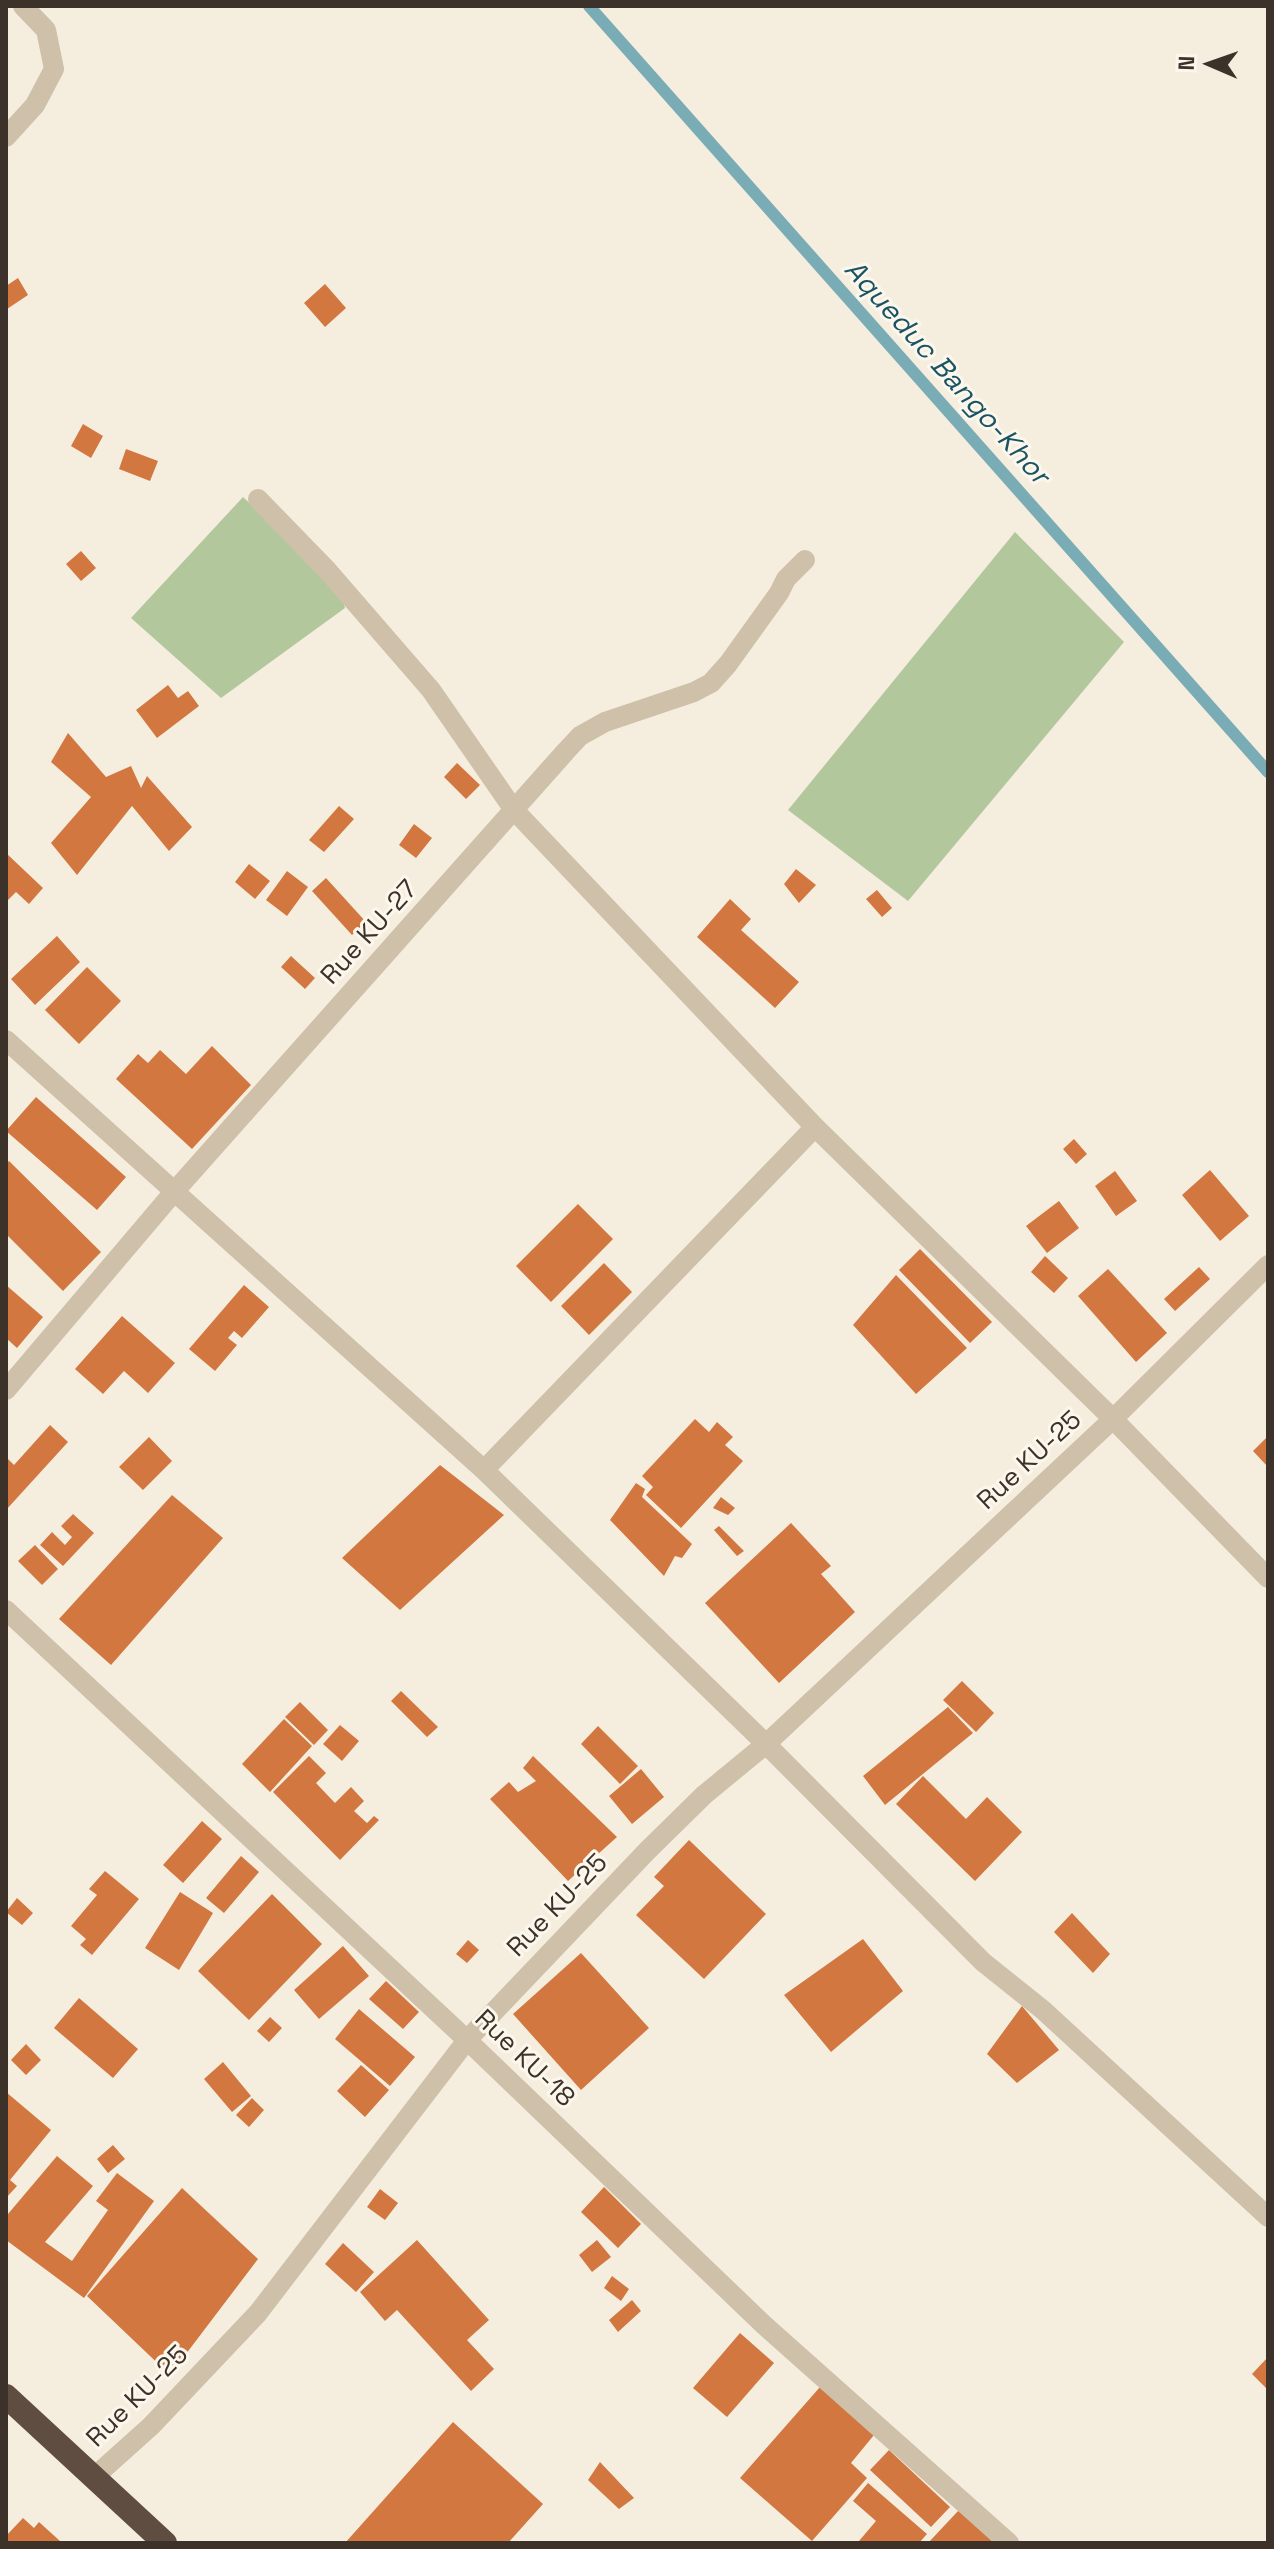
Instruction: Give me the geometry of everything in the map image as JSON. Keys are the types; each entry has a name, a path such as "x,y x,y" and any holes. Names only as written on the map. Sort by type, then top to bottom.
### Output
{"highway":[{"path":"6,2396 165,2543"}],"street":[{"path":"6,137 35,105 54,69 46,30 23,6"},
{"path":"258,499 327,570 431,690 514,810 815,1127 1113,1419 1268,1578"},
{"name":"Rue KU-27","path":"6,1390 173,1193 580,736 605,722 694,692 711,683 728,664 786,579 805,560"},
{"path":"6,1040 484,1470 766,1744 983,1962 1043,2010 1268,2217"},
{"path":"484,1470 815,1127"},
{"name":"Rue KU-25","path":"93,2478 151,2426 258,2313 467,2040 647,1851 704,1795 766,1744 1113,1419 1268,1265"},
{"name":"Rue KU-18","path":"6,1610 467,2040 764,2325 1009,2543"}],"green space":[{"path":"243,497 339,586 345,608 221,698 131,618"},
{"path":"1015,532 1124,642 908,901 788,810"}],"building":[{"path":"18,278 28,295 7,309 6,286"},
{"path":"325,284 346,308 325,327 304,303"},
{"path":"83,424 103,436 91,458 71,446"},
{"path":"126,449 158,461 150,481 119,469"},
{"path":"81,551 96,568 81,581 66,564"},
{"path":"168,685 178,698 188,691 199,706 157,738 136,710"},
{"path":"68,733 106,777 131,766 141,788 147,776 192,827 169,851 132,806 77,875 51,843 91,797 51,762"},
{"path":"457,763 480,785 466,799 444,777"},
{"path":"339,806 354,819 324,852 309,840"},
{"path":"414,824 432,838 416,858 399,845"},
{"path":"6,853 43,888 29,904 16,892 6,902"},
{"path":"249,864 270,881 255,899 235,882"},
{"path":"796,869 816,885 799,903 784,884"},
{"path":"287,871 308,887 287,916 266,900"},
{"path":"326,878 366,922 352,935 312,891"},
{"path":"877,890 892,908 882,917 866,899"},
{"path":"730,899 751,919 741,930 799,982 775,1008 697,937"},
{"path":"57,936 80,962 35,1005 11,979"},
{"path":"291,956 315,978 305,989 281,967"},
{"path":"87,967 121,1001 79,1044 45,1010"},
{"path":"212,1046 251,1085 192,1149 116,1079 138,1054 148,1063 160,1050 186,1074"},
{"path":"36,1097 126,1177 97,1210 6,1131"},
{"path":"1074,1139 1087,1154 1076,1164 1063,1149"},
{"path":"9,1161 101,1252 63,1291 6,1234 6,1164"},
{"path":"1210,1170 1249,1216 1220,1241 1182,1195"},
{"path":"1115,1171 1137,1201 1116,1216 1095,1186"},
{"path":"1059,1201 1079,1228 1047,1253 1026,1226"},
{"path":"578,1204 613,1239 551,1302 516,1266"},
{"path":"920,1249 992,1322 970,1343 899,1270"},
{"path":"1045,1256 1068,1278 1054,1293 1031,1272"},
{"path":"604,1263 632,1292 589,1335 561,1306"},
{"path":"1199,1267 1210,1279 1175,1311 1164,1299"},
{"path":"1108,1269 1167,1333 1136,1362 1078,1296"},
{"path":"896,1275 967,1348 916,1394 853,1325"},
{"path":"6,1285 43,1317 17,1348 6,1338"},
{"path":"244,1285 269,1307 242,1338 234,1331 228,1338 237,1345 215,1371 189,1349"},
{"path":"122,1316 175,1363 148,1393 124,1371 103,1394 75,1369"},
{"path":"695,1419 709,1432 717,1422 733,1437 725,1445 743,1461 681,1528 646,1495 653,1487 642,1476"},
{"path":"50,1425 68,1442 6,1510 6,1457 14,1465"},
{"path":"1268,1436 1268,1467 1253,1451"},
{"path":"149,1437 172,1461 143,1490 119,1467"},
{"path":"440,1465 504,1515 400,1610 342,1558"},
{"path":"636,1483 645,1489 642,1497 692,1544 682,1558 675,1556 664,1576 610,1520"},
{"path":"172,1495 223,1538 111,1665 59,1619"},
{"path":"721,1497 735,1508 728,1515 713,1508"},
{"path":"73,1514 94,1533 63,1566 40,1545 52,1532 65,1545 72,1537 61,1526"},
{"path":"791,1523 831,1566 821,1574 855,1612 779,1683 705,1603"},
{"path":"719,1526 744,1551 737,1556 714,1530"},
{"path":"35,1545 58,1569 42,1585 18,1561"},
{"path":"962,1681 994,1713 976,1732 943,1700"},
{"path":"401,1691 438,1727 427,1737 391,1701"},
{"path":"300,1702 328,1730 314,1745 285,1717"},
{"path":"948,1707 973,1733 885,1805 863,1776"},
{"path":"284,1719 312,1746 270,1792 242,1764"},
{"path":"340,1725 359,1741 342,1761 323,1744"},
{"path":"598,1726 638,1766 620,1784 581,1744"},
{"path":"309,1756 326,1773 316,1783 335,1803 351,1787 364,1801 354,1811 367,1823 374,1816 379,1820 340,1860 273,1792"},
{"path":"533,1756 617,1837 568,1881 490,1799 509,1782 518,1792 536,1781 523,1768"},
{"path":"641,1769 664,1797 632,1824 609,1796"},
{"path":"923,1776 966,1819 987,1797 1022,1832 975,1881 896,1804"},
{"path":"202,1821 222,1839 183,1883 163,1865"},
{"path":"689,1840 766,1914 704,1979 636,1915 664,1886 654,1877"},
{"path":"241,1856 259,1872 224,1913 206,1898"},
{"path":"105,1871 139,1899 92,1955 80,1945 86,1939 71,1926 97,1895 89,1889"},
{"path":"180,1892 213,1913 179,1970 145,1948"},
{"path":"272,1894 322,1944 249,2020 198,1971"},
{"path":"17,1898 33,1913 22,1925 6,1912"},
{"path":"1072,1913 1110,1954 1093,1973 1054,1932"},
{"path":"863,1939 903,1991 831,2052 784,1995"},
{"path":"468,1940 479,1950 467,1963 456,1954"},
{"path":"343,1946 369,1976 319,2019 294,1990"},
{"path":"581,1953 649,2028 581,2090 513,2014"},
{"path":"386,1981 419,2012 403,2029 369,1999"},
{"path":"79,1998 138,2049 113,2078 54,2028"},
{"path":"1022,2006 1059,2050 1017,2083 987,2054"},
{"path":"359,2009 415,2057 390,2086 335,2039"},
{"path":"270,2017 282,2028 269,2042 257,2031"},
{"path":"26,2044 41,2060 26,2075 11,2060"},
{"path":"223,2062 251,2096 232,2112 204,2079"},
{"path":"361,2065 389,2090 365,2117 337,2091"},
{"path":"6,2092 51,2130 10,2180 17,2186 6,2198"},
{"path":"252,2098 264,2110 249,2127 236,2115"},
{"path":"113,2145 125,2159 108,2173 97,2159"},
{"path":"57,2156 93,2186 45,2242 72,2261 108,2210 96,2201 117,2173 154,2201 84,2298 6,2240 6,2213"},
{"path":"604,2187 641,2224 618,2248 581,2212"},
{"path":"182,2188 258,2259 170,2375 87,2296"},
{"path":"380,2189 398,2203 385,2220 367,2207"},
{"path":"417,2240 489,2320 467,2340 494,2369 471,2391 397,2310 385,2321 360,2292"},
{"path":"597,2240 611,2257 592,2272 579,2255"},
{"path":"343,2243 374,2272 356,2292 325,2264"},
{"path":"612,2276 629,2289 621,2301 604,2288"},
{"path":"632,2300 641,2311 618,2332 609,2320"},
{"path":"740,2333 774,2363 727,2417 693,2388"},
{"path":"1268,2357 1268,2390 1252,2374"},
{"path":"820,2387 874,2435 851,2463 867,2478 812,2541 740,2478"},
{"path":"453,2422 543,2504 508,2543 345,2543"},
{"path":"889,2450 950,2507 931,2527 870,2470"},
{"path":"600,2462 634,2498 619,2509 588,2480"},
{"path":"868,2483 927,2534 919,2543 859,2541 876,2521 853,2501"},
{"path":"959,2510 994,2543 928,2543"},
{"path":"23,2518 34,2528 39,2522 59,2543 6,2543 6,2536"}],"waterway":[{"name":"Aqueduc Bango-Khor","path":"589,6 1268,772"}]}
